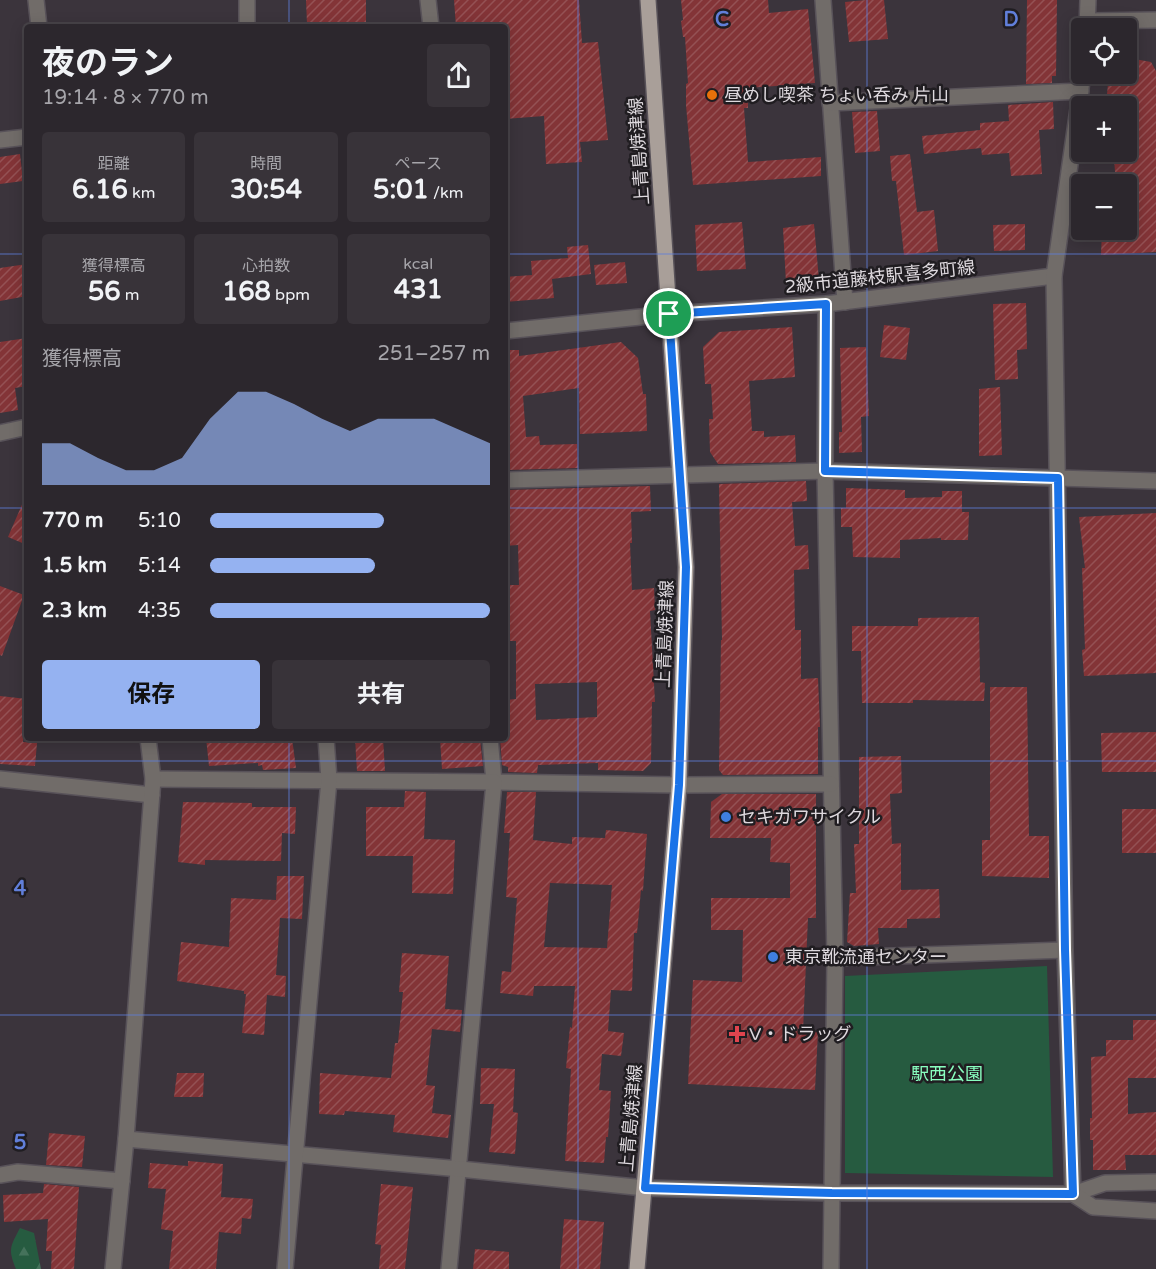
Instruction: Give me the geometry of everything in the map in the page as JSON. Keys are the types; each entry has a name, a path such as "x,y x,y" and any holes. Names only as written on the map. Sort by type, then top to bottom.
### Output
{"main road":[{"name":"上青島焼津線","path":"637,1269 679,785 686,567 648,0"}],"street":[{"path":"36,0 39,24"},
{"path":"247,0 247,24"},
{"path":"428,0 431,24"},
{"path":"823,0 845,302"},
{"path":"1088,0 1088,18"},
{"path":"1137,21 1156,20"},
{"path":"1073,1194 1065,950 1054,276 1082,84"},
{"path":"830,103 1081,91"},
{"path":"0,140 24,136"},
{"name":"2級市道藤枝駅喜多町線","path":"508,332 669,314 826,304 1054,276"},
{"path":"826,304 825,471 835,958 831,1269"},
{"path":"0,433 24,428"},
{"path":"508,480 825,471 1156,481"},
{"path":"113,1269 126,1139 152,795 153,779 147,741"},
{"path":"285,1269 329,780 326,741"},
{"path":"449,1269 494,782 490,741"},
{"path":"0,779 152,795"},
{"path":"153,779 679,785 831,784"},
{"path":"835,958 1065,950"},
{"path":"126,1139 645,1188 832,1193 1073,1194 1105,1183 1156,1182"},
{"path":"0,1175 18,1172 122,1180"},
{"path":"1073,1194 1093,1207 1156,1211"}],"green space":[{"name":"駅西公園","path":"1047,966 1053,1177 845,1173 845,976"},
{"path":"20,1228 34,1233 41,1269 16,1269 11,1248"}],"building":[{"path":"306,0 366,0 366,23 307,24"},
{"path":"454,0 579,0 582,43 598,42 608,140 580,142 582,162 546,164 544,116 508,119 508,24 456,24"},
{"path":"681,0 768,0 769,13 808,9 815,83 748,88 748,108 744,108 748,162 821,157 821,176 693,185 686,105 686,84 688,83"},
{"path":"884,0 888,39 849,42 845,2"},
{"path":"1027,0 1057,0 1056,76 1052,76 1052,83 1026,84"},
{"path":"1137,59 1151,62 1156,71 1156,252 1101,255 1102,240 1137,240 1137,174 1115,174 1114,162 1137,162 1137,96 1107,96 1108,84 1137,84"},
{"path":"1053,102 1054,129 1039,130 1042,174 1011,176 1009,153 982,155 981,148 924,154 922,136 980,130 980,123 1009,121 1008,105"},
{"path":"877,111 880,151 855,153 852,112"},
{"path":"20,154 23,181 0,184 0,157"},
{"path":"910,154 917,212 934,210 938,251 904,255 896,181 892,181 890,156"},
{"path":"742,222 746,269 697,271 695,225"},
{"path":"814,224 819,280 786,283 783,228"},
{"path":"1025,224 1025,250 994,251 993,225"},
{"path":"588,245 591,274 552,279 554,298 508,302 508,277 532,275 531,261 568,258 567,247"},
{"path":"625,262 627,283 596,285 594,265"},
{"path":"24,264 24,297 0,301 0,268"},
{"path":"1026,303 1027,349 1017,350 1018,379 995,380 993,304"},
{"path":"884,325 910,328 906,360 880,357"},
{"path":"792,327 795,377 749,381 752,431 764,431 764,437 795,435 796,462 718,464 710,452 709,419 713,419 711,384 705,384 703,347 719,332"},
{"path":"24,338 24,386 15,388 18,410 0,413 0,342"},
{"path":"621,342 638,358 643,394 646,394 647,431 580,434 579,388 523,396 526,437 539,436 540,445 577,444 578,468 508,470 508,350 519,350 519,356"},
{"path":"866,347 869,416 861,417 862,452 839,453 839,432 842,432 840,348"},
{"path":"1000,387 1002,455 979,456 979,389"},
{"path":"806,481 807,501 792,502 795,546 808,545 809,569 794,570 795,630 801,630 801,679 818,678 820,727 818,727 818,774 723,775 719,770 722,640 719,484"},
{"path":"650,486 651,511 631,512 632,543 630,543 632,590 654,588 655,610 650,611 655,702 652,702 651,763 643,771 598,770 598,763 538,765 537,773 508,772 508,767 502,765 500,741 508,741 508,700 516,699 516,641 508,641 508,585 519,585 518,545 508,546 508,490","holes":["597,682 597,717 536,720 535,684"]},
{"path":"846,488 905,490 905,498 942,497 942,491 962,491 962,512 969,512 968,540 941,540 941,538 900,540 900,558 853,557 852,527 841,527 841,508 846,508"},
{"path":"24,500 24,544 8,537"},
{"path":"1156,513 1156,673 1084,676 1082,568 1085,568 1079,517"},
{"path":"0,586 24,595 2,656 0,655"},
{"path":"979,617 980,682 985,683 984,701 913,700 913,703 862,703 861,651 852,651 852,626 918,626 918,618"},
{"path":"990,687 1027,687 1029,836 1049,836 1049,878 982,876 982,840 990,840"},
{"path":"0,696 24,699 23,742 37,743 35,766 0,764"},
{"path":"1156,732 1156,772 1102,772 1101,733"},
{"path":"206,741 292,741 296,768 263,770 262,765 258,766 258,763 209,766"},
{"path":"355,741 383,741 385,771 357,771"},
{"path":"440,741 480,741 483,766 442,769"},
{"path":"901,756 902,793 890,794 892,844 901,843 901,890 939,889 940,918 907,919 907,928 878,928 879,944 854,946 847,942 850,893 856,893 854,844 859,844 859,757"},
{"path":"405,791 426,792 424,839 455,840 453,894 412,893 413,856 366,856 366,807 404,807"},
{"path":"507,792 536,792 533,840 572,844 572,837 605,838 606,830 647,834 643,891 641,890 637,933 634,933 632,991 611,990 608,1031 624,1033 621,1056 602,1054 599,1090 611,1091 604,1163 565,1161 571,1069 566,1068 575,986 534,986 533,996 500,993 502,971 511,972 517,898 506,897 510,833 504,833","holes":["550,883 612,885 607,948 544,947"]},
{"path":"722,794 816,794 816,918 808,918 803,1031 818,1032 815,1090 688,1084 693,980 742,982 743,930 711,930 711,898 790,898 790,863 770,862 771,838 710,838 711,802"},
{"path":"183,802 252,803 252,807 296,807 295,834 282,833 281,861 205,860 205,865 178,862"},
{"path":"1122,809 1156,809 1156,853 1122,853"},
{"path":"277,876 304,876 302,919 280,918 276,975 286,976 285,997 267,995 264,1035 242,1033 246,994 244,991 177,981 181,942 229,947 231,898 276,900"},
{"path":"402,953 449,956 445,1009 462,1010 460,1032 432,1029 426,1085 435,1086 432,1113 451,1115 448,1138 393,1132 395,1115 345,1111 344,1115 319,1114 320,1073 391,1078 395,1043 398,1043 403,992 399,992"},
{"path":"1133,1020 1156,1020 1156,1078 1128,1078 1128,1114 1156,1112 1156,1155 1125,1155 1126,1170 1093,1170 1093,1140 1090,1140 1091,1057 1106,1056 1106,1040 1133,1040"},
{"path":"481,1068 515,1069 513,1112 518,1113 515,1154 489,1152 494,1104 480,1104"},
{"path":"177,1073 204,1073 203,1097 174,1097"},
{"path":"49,1133 85,1136 82,1167 46,1165"},
{"path":"188,1161 223,1164 221,1197 253,1199 251,1219 242,1218 241,1234 219,1232 216,1269 169,1269 173,1231 161,1229 166,1189 148,1188 150,1163 188,1166"},
{"path":"44,1184 79,1187 74,1269 51,1269 52,1251 46,1251 48,1219 4,1222 3,1195 43,1193"},
{"path":"381,1184 413,1187 405,1269 379,1269 381,1245 375,1244"},
{"path":"564,1219 604,1222 600,1269 560,1269"},
{"path":"475,1249 509,1252 509,1269 473,1269"}],"place":[{"name":"昼めし喫茶 ちょい呑み 片山","path":"712,95"},
{"name":"セキガワサイクル","path":"726,817"},
{"name":"東京靴流通センター","path":"773,957"},
{"name":"V・ドラッグ","path":"737,1034"}],"route":[{"path":"826,304 825,471 1058,478 1065,950 1073,1194 832,1193 645,1188 679,785 686,567 669,314 826,304"}]}
